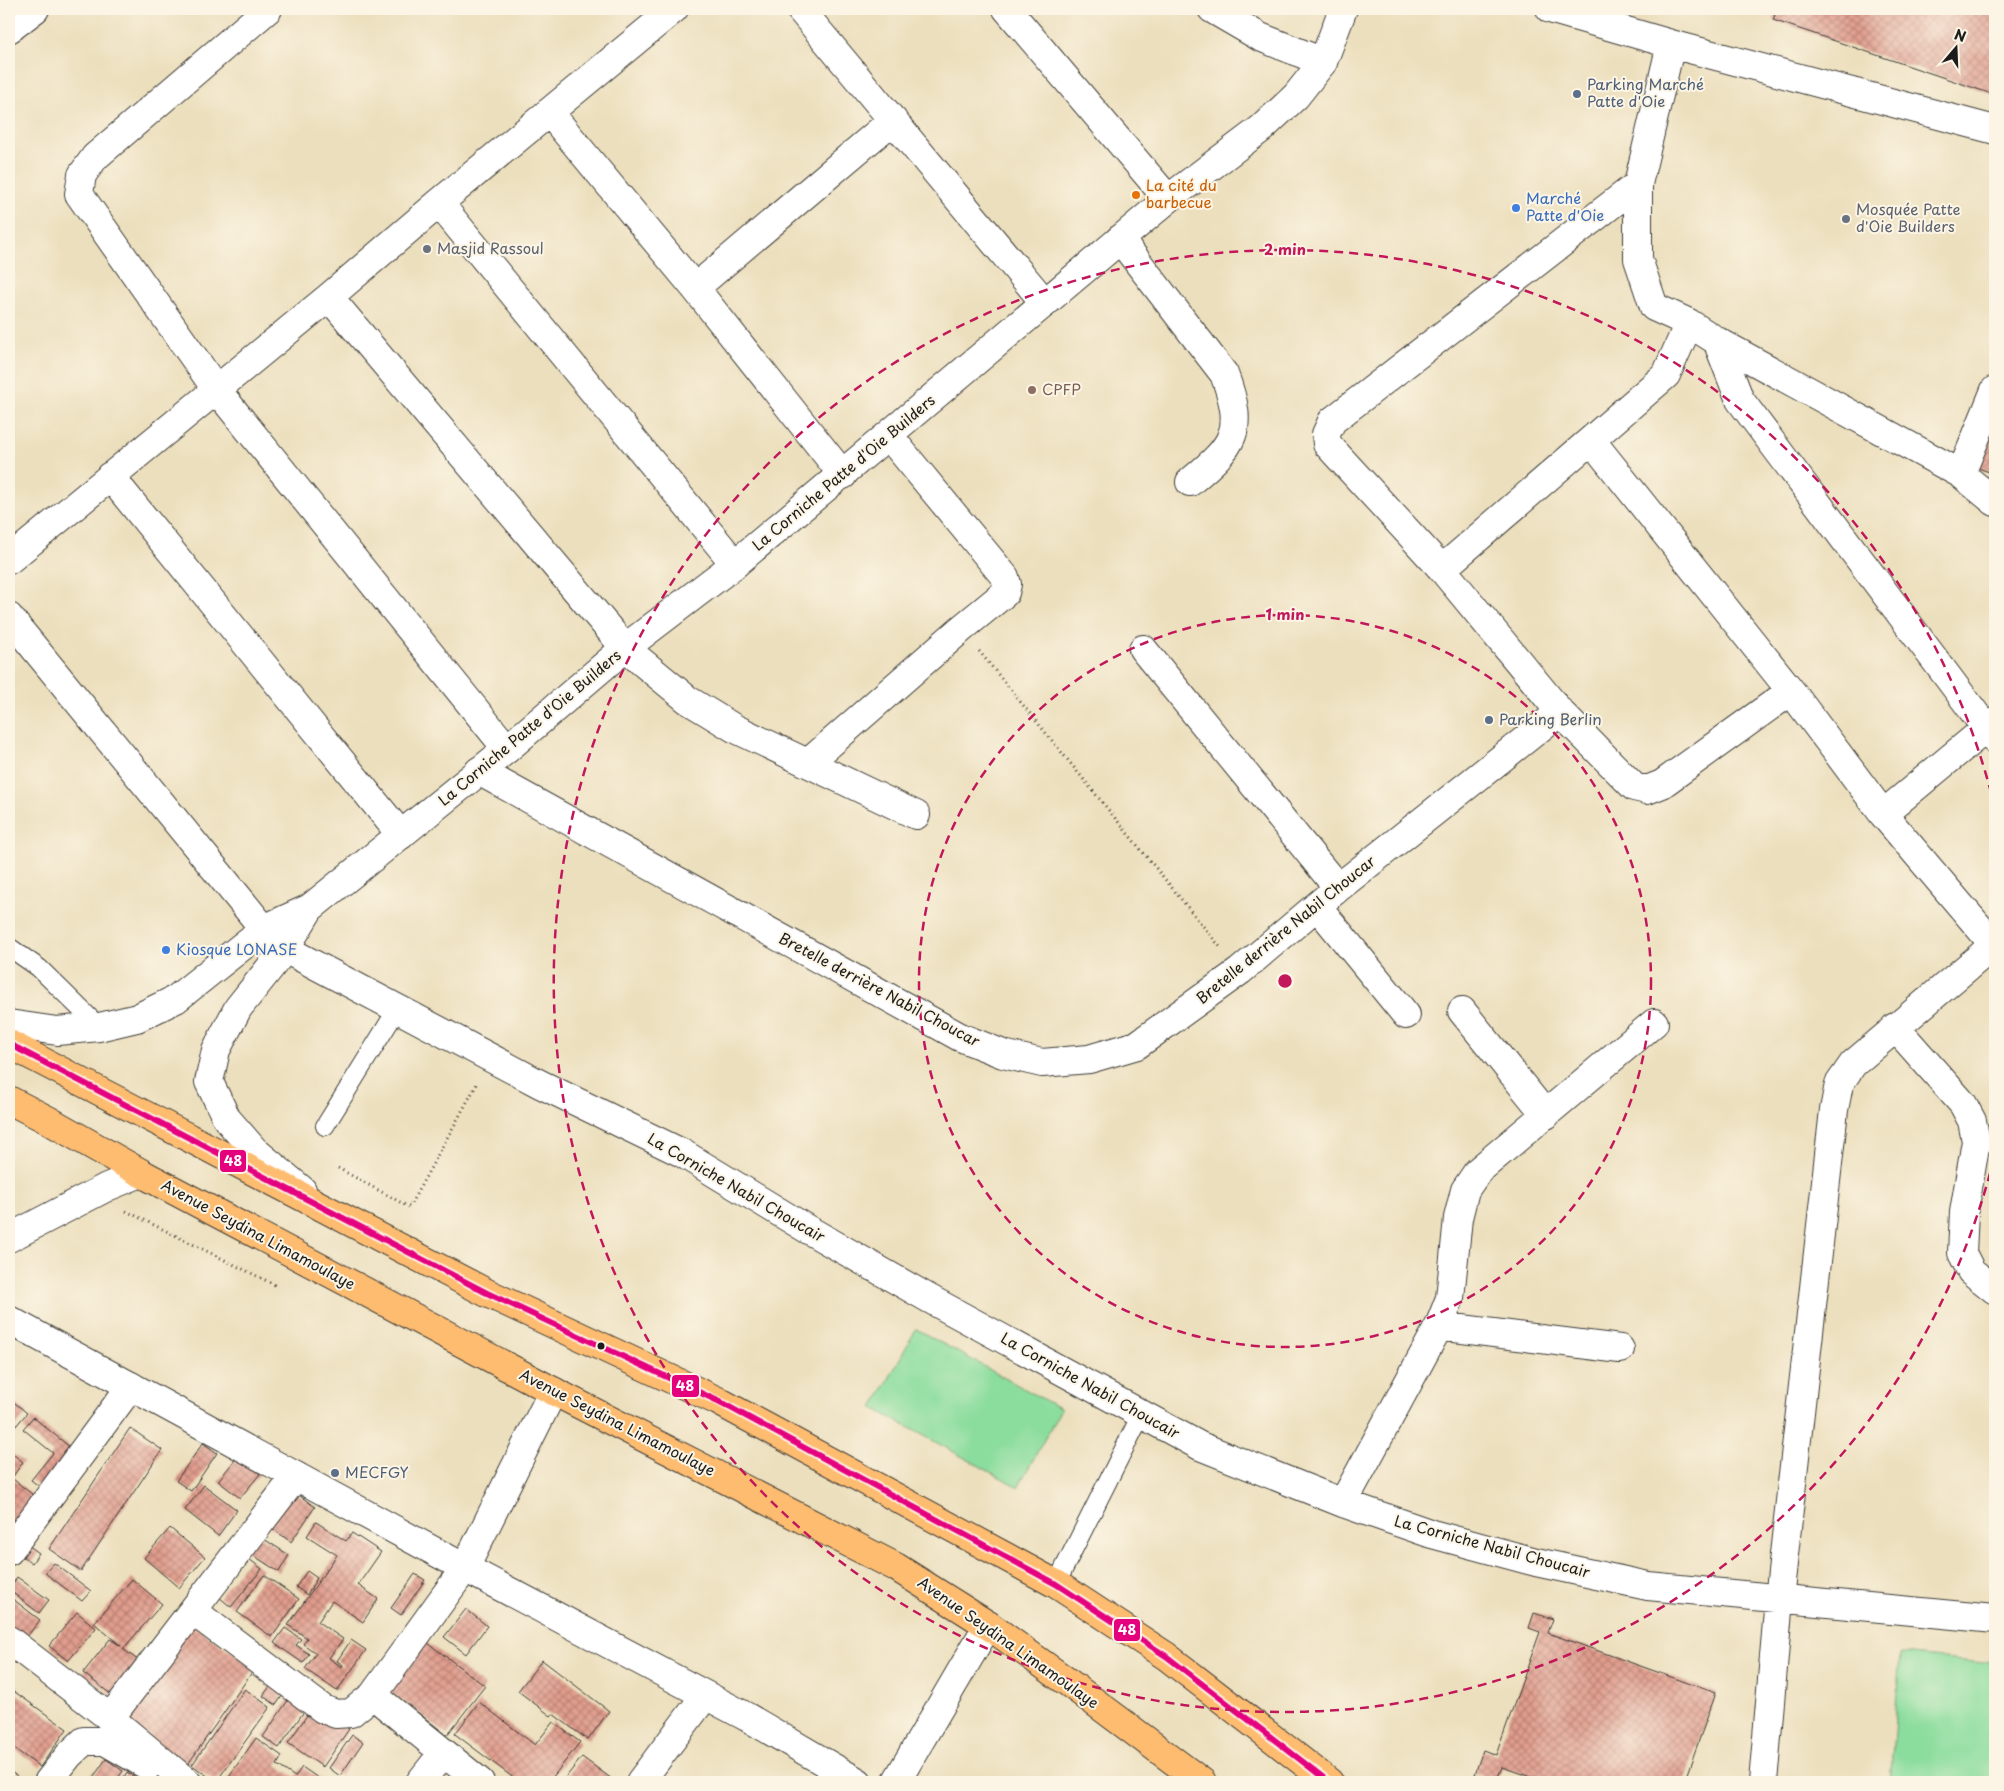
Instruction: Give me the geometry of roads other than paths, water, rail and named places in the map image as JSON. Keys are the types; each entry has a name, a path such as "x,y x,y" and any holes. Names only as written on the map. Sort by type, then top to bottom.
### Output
{"highway":[{"path":"9,1044 487,1292 718,1401 1056,1584 1166,1656 1329,1782"},
{"name":"Avenue Seydina Limamoulaye","path":"9,1100 140,1173 553,1391 896,1567 988,1625 1202,1782"}],"street":[{"path":"9,29 35,9"},
{"path":"268,9 95,157 82,175 79,194 216,389 507,749"},
{"path":"9,560 329,297 439,203 674,9"},
{"path":"800,9 1046,303"},
{"path":"1007,9 1168,199"},
{"path":"1212,9 1260,37 1323,62"},
{"name":"La Corniche Patte d'Oie Builders","path":"310,908 507,749 625,648 735,564 843,475 1168,199 1262,128 1296,96 1323,62 1343,9"},
{"path":"1550,9 1671,44 1995,130"},
{"path":"1671,44 1638,184 1638,259 1654,307 1689,323 1717,341 1961,474 1995,502"},
{"path":"550,112 695,288 843,475"},
{"path":"695,288 893,120"},
{"path":"1638,184 1332,421 1326,434 1327,444 1442,569 1560,712 1634,787 1648,790 1662,784 1792,691"},
{"path":"439,203 735,564"},
{"path":"1120,239 1224,374 1234,400 1236,425 1229,446 1190,482"},
{"path":"329,297 625,648 688,700 734,728 916,815"},
{"path":"1442,569 1666,375 1689,323"},
{"path":"1717,341 1740,400 1992,730 1883,814"},
{"path":"1961,474 1995,390"},
{"path":"808,763 1005,593 1007,584 1005,577 889,436"},
{"path":"1591,440 1792,691 1883,814 1994,944 1853,1064 1839,1084 1834,1110 1779,1599 1763,1782"},
{"path":"110,476 402,835"},
{"name":"La Corniche Nabil Choucair","path":"9,616 264,929 285,948 491,1058 682,1153 807,1229 1200,1446 1343,1503 1432,1534 1536,1562 1648,1586 1995,1619"},
{"path":"1143,649 1338,888"},
{"name":"Bretelle derrière Nabil Choucar","path":"479,771 960,1037 1003,1054 1042,1063 1089,1059 1137,1045 1240,971 1338,888 1560,712"},
{"path":"1317,906 1406,1015"},
{"path":"9,1024 57,1031 98,1027 137,1018 176,999 264,929 310,908"},
{"path":"310,908 285,948 238,1008 216,1050 209,1082 227,1119 254,1150 330,1212"},
{"path":"1462,1011 1546,1115"},
{"path":"1343,1503 1439,1326 1450,1298 1458,1218 1465,1190 1478,1172 1654,1023"},
{"path":"1895,1027 1963,1104 1972,1121 1976,1141 1964,1212 1962,1253 1971,1271 1995,1290"},
{"path":"1970,1174 1995,1152"},
{"path":"9,1238 107,1187 140,1173"},
{"path":"9,1320 705,1696 844,1779"},
{"path":"1439,1326 1620,1349"},
{"path":"9,1551 131,1386"},
{"path":"193,1611 323,1709 336,1714 351,1713 373,1695 465,1568 553,1391"},
{"path":"110,1718 296,1476"},
{"path":"896,1782 988,1625"},
{"path":"9,1640 110,1718 187,1782"},
{"path":"373,1695 480,1782"},
{"path":"640,1782 705,1696"},
{"path":"48,1782 69,1755 84,1740 105,1741 170,1779 182,1782"},
{"path":"420,1782 443,1753"}],"lane":[{"path":"9,947 39,968 98,1027"},
{"path":"325,1126 398,1008"},
{"path":"1056,1584 1141,1415"}],"place":[{"name":"Parking Marché Patte d'Oie","path":"1577,94"},
{"name":"La cité du barbecue","path":"1136,195"},
{"name":"Marché Patte d'Oie","path":"1516,208"},
{"name":"Mosquée Patte d'Oie Builders","path":"1846,219"},
{"name":"Masjid Rassoul","path":"427,249"},
{"name":"CPFP","path":"1032,390"},
{"name":"Parking Berlin","path":"1489,720"},
{"name":"Kiosque LONASE","path":"166,950"},
{"name":"MECFGY","path":"335,1473"}]}
